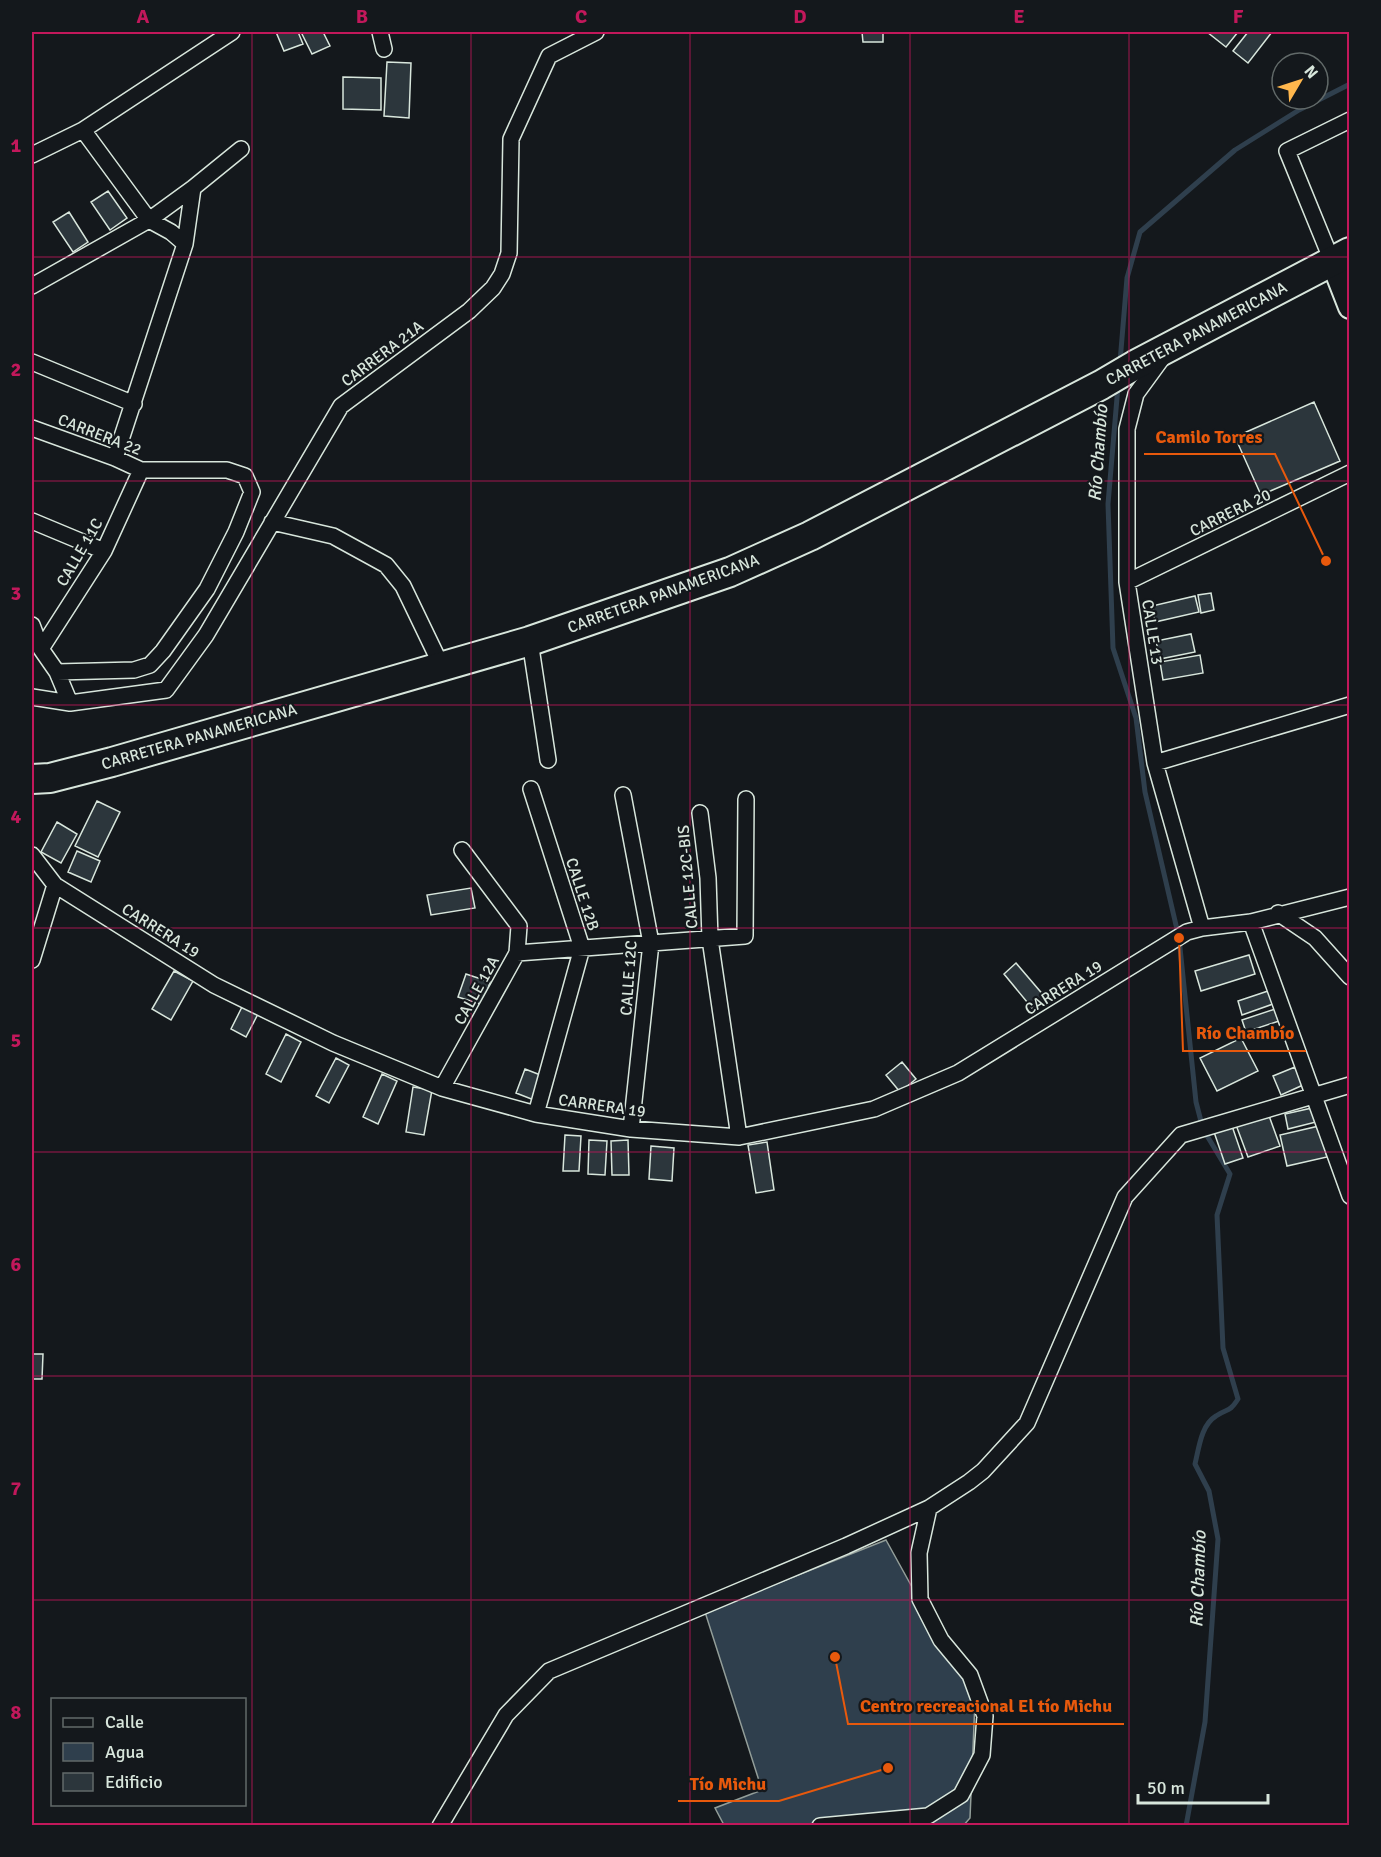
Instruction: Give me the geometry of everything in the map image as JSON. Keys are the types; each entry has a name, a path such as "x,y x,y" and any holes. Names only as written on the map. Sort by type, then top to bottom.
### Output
{"highway":[{"name":"CARRETERA PANAMERICANA","path":"32,779 50,778 112,762 530,641 740,568 810,536 1341,257"}],"main road":[{"path":"1341,257 1350,307"}],"street":[{"path":"32,155 83,130 232,32"},
{"path":"380,32 384,49"},
{"name":"CARRERA 21A","path":"32,697 70,704 166,690 206,635 341,406 469,310 493,288 502,274 509,253 511,139 549,56 596,32"},
{"path":"1341,257 1287,151 1350,120"},
{"path":"83,130 148,220 171,232 185,244"},
{"path":"32,286 148,220 193,189 242,149"},
{"path":"115,458 185,244 193,189"},
{"name":"CALLE 13","path":"1170,347 1136,394 1126,429 1127,582 1155,763 1195,930"},
{"path":"32,362 134,404"},
{"name":"CARRERA 22","path":"32,428 115,458 141,470 227,470 244,476 252,492 236,532 207,589 163,651 150,665 134,670 57,672"},
{"name":"CALLE 11C","path":"36,650 104,551 141,470"},
{"name":"CARRERA 20","path":"1127,582 1350,473"},
{"path":"32,521 104,551"},
{"path":"272,522 333,536 386,565 403,586 442,667"},
{"path":"32,625 36,650 57,672 70,704"},
{"path":"530,641 548,760"},
{"path":"1155,763 1350,705"},
{"name":"CALLE 12B","path":"531,789 582,948 536,1114"},
{"name":"CALLE 12C","path":"623,795 651,943 631,1129"},
{"path":"517,953 745,936 746,799"},
{"name":"CALLE 12C-BIS","path":"700,813 708,878 710,939 739,1137"},
{"name":"CALLE 12A","path":"442,1088 517,953 519,926 462,850"},
{"name":"CARRERA 19","path":"32,855 55,885 214,984 333,1043 442,1088 536,1114 631,1129 739,1137 874,1109 958,1072 1169,942 1195,930"},
{"path":"32,960 55,885"},
{"path":"1195,930 1251,922 1278,913 1350,897"},
{"path":"1278,913 1315,938 1350,977"},
{"path":"1251,922 1350,1196"},
{"path":"440,1826 506,1714 549,1671 846,1546 929,1508 983,1471 1026,1423 1125,1197 1181,1135 1350,1085"},
{"path":"820,1826 928,1816 961,1795 982,1755 986,1716 970,1675 941,1640 920,1599 919,1553 929,1508"}],"water":[{"path":"886,1540 975,1701 970,1818 963,1826 724,1825 715,1808 762,1790 705,1612"}],"building":[{"path":"276,32 298,32 303,44 284,51"},
{"path":"301,32 323,32 330,46 312,54"},
{"path":"862,32 883,32 883,42 863,42"},
{"path":"1207,32 1238,32 1226,47"},
{"path":"1248,32 1272,32 1248,63 1233,51"},
{"path":"387,62 411,63 409,118 384,116"},
{"path":"343,77 381,78 381,110 343,109"},
{"path":"108,191 127,218 110,230 91,202"},
{"path":"69,212 88,242 73,252 53,222"},
{"path":"1314,402 1340,461 1261,495 1235,437"},
{"path":"1211,593 1214,610 1201,613 1198,595"},
{"path":"1195,596 1199,612 1155,622 1152,606"},
{"path":"1191,634 1195,652 1160,659 1156,641"},
{"path":"1200,655 1203,673 1163,680 1160,662"},
{"path":"97,801 120,812 98,857 75,846"},
{"path":"57,822 77,834 61,863 41,852"},
{"path":"77,851 100,861 91,882 68,872"},
{"path":"471,888 475,908 431,915 427,895"},
{"path":"1249,955 1255,974 1201,991 1195,971"},
{"path":"1016,963 1045,997 1032,1008 1004,974"},
{"path":"174,971 193,981 171,1020 152,1009"},
{"path":"466,974 490,982 483,1005 458,997"},
{"path":"1268,991 1273,1004 1242,1015 1238,1001"},
{"path":"243,1005 258,1014 246,1037 231,1029"},
{"path":"1275,1009 1279,1021 1246,1032 1242,1020"},
{"path":"286,1034 301,1042 281,1082 266,1074"},
{"path":"1241,1038 1258,1071 1217,1091 1200,1058"},
{"path":"336,1058 349,1065 329,1103 316,1096"},
{"path":"902,1062 916,1079 900,1092 886,1075"},
{"path":"1295,1067 1303,1085 1281,1095 1273,1076"},
{"path":"525,1069 543,1076 534,1100 516,1093"},
{"path":"382,1074 397,1081 378,1124 363,1117"},
{"path":"413,1087 432,1090 424,1135 406,1132"},
{"path":"1312,1108 1316,1122 1288,1129 1285,1114"},
{"path":"1268,1113 1280,1146 1248,1157 1236,1125"},
{"path":"1232,1126 1243,1158 1225,1164 1214,1132"},
{"path":"1319,1126 1327,1157 1287,1166 1280,1135"},
{"path":"565,1135 581,1136 579,1171 563,1171"},
{"path":"589,1140 607,1141 605,1175 588,1174"},
{"path":"628,1140 629,1175 612,1175 611,1141"},
{"path":"767,1142 774,1190 756,1193 748,1145"},
{"path":"651,1146 674,1148 672,1181 649,1179"},
{"path":"32,1354 43,1354 42,1379 32,1379"}],"waterway":[{"name":"Río Chambío","path":"1120,362 1127,278 1140,232 1235,150 1299,110 1350,84"},
{"name":"Río Chambío","path":"1118,386 1108,504 1113,648 1136,718 1145,792 1179,938 1196,1102 1203,1129 1230,1174 1217,1215 1223,1348 1238,1399 1207,1425 1201,1437 1195,1464 1209,1491 1218,1539 1205,1722 1186,1826"}],"place":[{"name":"Camilo Torres","path":"1326,561"},
{"name":"Río Chambío","path":"1179,938"},
{"name":"Centro recreacional El tío Michu","path":"835,1657"},
{"name":"Tío Michu","path":"888,1768"}]}
